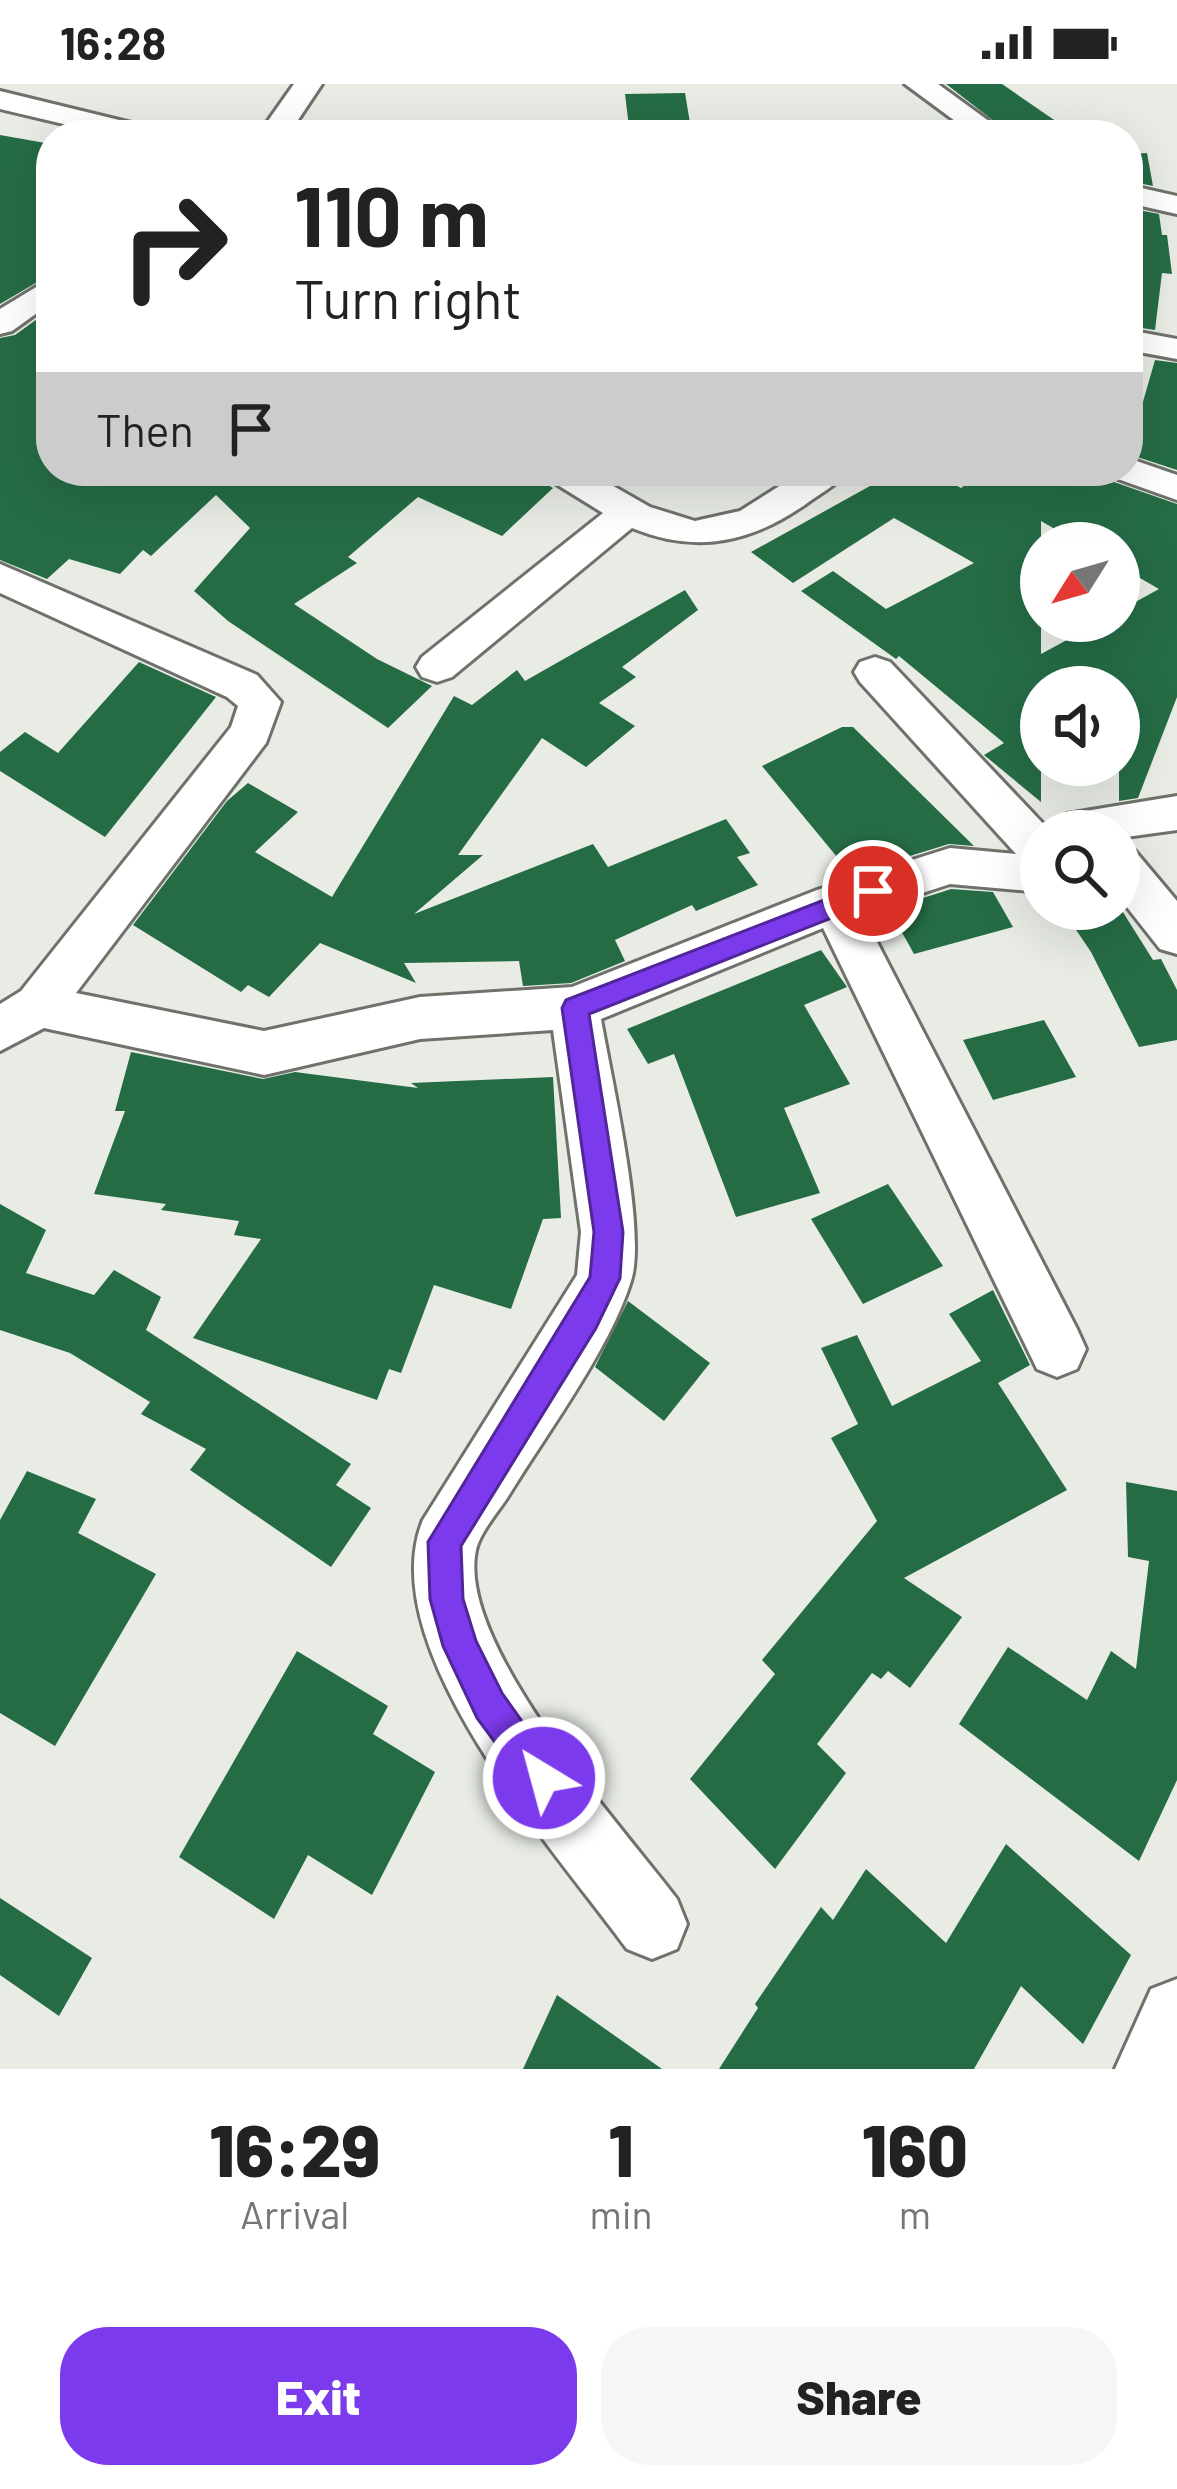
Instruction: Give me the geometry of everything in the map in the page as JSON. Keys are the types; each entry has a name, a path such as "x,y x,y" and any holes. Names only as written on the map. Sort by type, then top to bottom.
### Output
{"street":[{"path":"283,120 308,84"},
{"path":"919,84 971,120"},
{"path":"0,100 83,120"},
{"path":"1143,197 1177,205"},
{"path":"0,324 36,302"},
{"path":"1143,343 1177,350"},
{"path":"1143,476 1177,488"},
{"path":"585,486 627,513 701,537 726,533 784,504 808,486"},
{"path":"437,668 627,513"},
{"path":"0,577 242,686 260,702 251,732 19,1018"},
{"path":"875,672 1020,828"},
{"path":"1140,819 1177,813"},
{"path":"19,1018 264,1054 420,1018 575,1008 834,903 950,866 1020,872"},
{"path":"1140,887 1177,935"},
{"path":"834,903 1058,1349"},
{"path":"575,1008 608,1232 605,1278 585,1318 445,1542 446,1599 460,1646 490,1706 652,1924"},
{"path":"1152,2069 1177,2015"}],"building":[{"path":"946,84 1002,84 1054,120 993,120"},
{"path":"685,93 690,120 628,120 625,94"},
{"path":"0,135 36,141 36,283 0,304"},
{"path":"1143,153 1147,153 1153,186 1143,184"},
{"path":"1143,211 1159,214 1172,274 1162,273 1155,330 1143,328"},
{"path":"36,320 36,486 553,488 502,536 418,497 348,557 357,563 294,604 377,659 432,686 388,728 228,621 194,591 250,528 216,495 151,556 143,550 120,574 69,559 47,579 0,560 0,338 15,335"},
{"path":"1155,360 1177,363 1177,470 1143,459 1143,402"},
{"path":"870,486 1125,486 1177,504 1177,697 1138,798 1119,801 1119,786 1140,786 1140,666 1020,666 1020,785 984,755 1004,743 899,656 896,659 801,591 833,571 886,609 974,563 894,518 793,583 751,552"},
{"path":"685,590 698,610 622,667 636,677 599,703 635,726 586,767 542,738 458,855 483,855 414,914 593,844 608,867 726,819 750,853 737,857 758,885 696,911 692,905 615,940 625,961 571,983 523,986 519,961 404,963 416,983 320,943 269,997 248,985 241,992 133,925 227,801 248,783 298,812 255,852 332,897 454,696 472,705 517,670 525,681"},
{"path":"139,662 216,697 105,837 0,771 0,752 25,732 58,753"},
{"path":"842,727 853,727 974,846 949,844 851,874 762,766"},
{"path":"1022,786 1041,786 1041,802"},
{"path":"951,889 993,892 1013,927 914,954 889,909"},
{"path":"1076,930 1134,930 1153,960 1161,959 1177,990 1177,1040 1139,1047"},
{"path":"821,950 847,987 804,1005 850,1084 784,1108 820,1193 736,1217 674,1054 648,1064 627,1029"},
{"path":"1044,1020 1076,1077 993,1100 963,1040"},
{"path":"131,1052 263,1079 295,1072 418,1088 411,1083 553,1077 561,1218 543,1219 511,1309 434,1285 401,1373 389,1369 377,1400 193,1338 261,1239 234,1235 239,1221 94,1194 125,1111 115,1111"},
{"path":"888,1184 943,1266 863,1304 811,1219"},
{"path":"0,1204 46,1230 26,1273 94,1295 114,1270 161,1297 146,1330 351,1464 336,1485 371,1508 331,1567 190,1470 206,1449 141,1414 150,1402 70,1353 0,1330"},
{"path":"993,1290 1030,1365 998,1383 1067,1490 904,1578 962,1617 910,1688 888,1671 881,1679 872,1673 817,1744 846,1773 775,1869 690,1779 775,1674 762,1660 877,1521 831,1438 858,1424 821,1348 857,1335 892,1406 981,1361 949,1314"},
{"path":"628,1301 710,1363 664,1421 595,1367"},
{"path":"27,1471 96,1499 78,1533 156,1574 55,1746 0,1713 0,1520"},
{"path":"1126,1482 1177,1491 1177,1780 1139,1861 959,1724 1008,1647 1087,1700 1111,1651 1136,1669 1149,1561 1128,1557"},
{"path":"297,1651 388,1706 373,1734 435,1772 372,1895 308,1855 274,1919 179,1857"},
{"path":"1006,1844 1131,1955 1083,2044 1021,1986 974,2069 719,2069 758,2008 755,2004 821,1907 833,1920 866,1869 946,1943"},
{"path":"0,1898 92,1958 59,2016 0,1975"},
{"path":"557,1995 662,2069 523,2069"}],"route":[{"path":"544,1778 490,1706 460,1646 446,1599 445,1542 585,1318 605,1278 608,1232 575,1008 873,891"}]}
